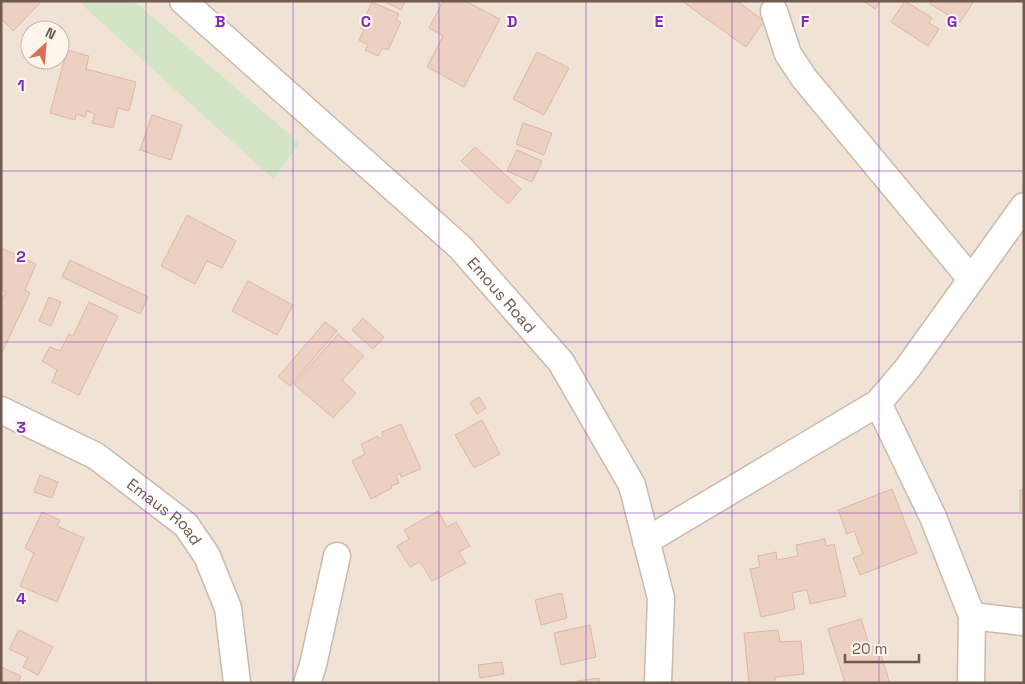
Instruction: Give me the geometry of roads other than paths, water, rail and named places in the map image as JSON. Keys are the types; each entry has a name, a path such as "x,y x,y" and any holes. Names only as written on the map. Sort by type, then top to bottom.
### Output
{"street":[{"name":"Emous Road","path":"183,1 460,247 561,362 632,485 661,598 658,683"},
{"path":"774,11 788,54 804,78 971,279"},
{"path":"646,541 878,403 907,369 1024,206"},
{"path":"878,403 934,517 972,616 971,683"},
{"name":"Emaus Road","path":"1,410 96,456 186,525 208,556 228,608 237,683"},
{"path":"307,683 313,666 337,556"},
{"path":"972,616 1024,622"}]}
